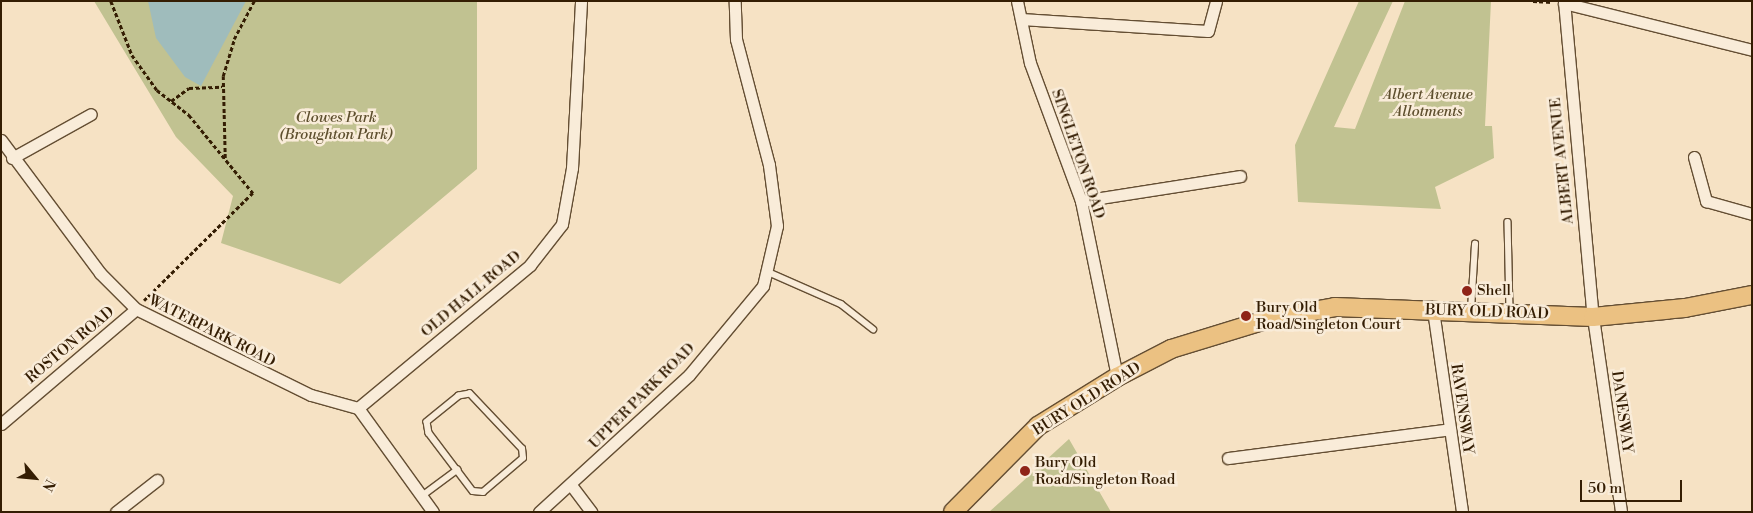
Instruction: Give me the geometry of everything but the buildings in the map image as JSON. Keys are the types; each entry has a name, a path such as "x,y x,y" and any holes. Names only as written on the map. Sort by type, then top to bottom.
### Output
{"main road":[{"name":"BURY OLD ROAD","path":"953,512 1038,426 1117,377 1171,349 1269,319 1335,307 1510,311 1594,317 1685,308 1752,295"}],"street":[{"name":"OLD HALL ROAD","path":"358,408 530,265 562,224 572,168 580,1"},
{"name":"UPPER PARK ROAD","path":"539,512 571,485 689,375 763,286 777,226 769,165 736,39 735,1"},
{"name":"SINGLETON ROAD","path":"1017,1 1030,63 1081,201 1117,377"},
{"path":"1021,19 1208,30 1216,1"},
{"path":"1564,2 1752,50"},
{"name":"ALBERT AVENUE","path":"1564,2 1594,317"},
{"path":"12,158 91,114"},
{"name":"WATERPARK ROAD","path":"1,140 12,158 100,272 136,309 311,396 358,408"},
{"path":"1694,157 1706,200 1752,214"},
{"path":"1081,201 1240,176"},
{"name":"ROSTON ROAD","path":"1,424 136,309"},
{"name":"RAVENSWAY","path":"1433,310 1462,512"},
{"name":"DANESWAY","path":"1594,317 1621,512"},
{"path":"358,408 433,512"},
{"path":"1228,458 1450,429"},
{"path":"116,512 157,480"},
{"path":"571,485 591,512"}],"lane":[{"path":"1508,222 1510,311"},
{"path":"1472,310 1476,244"},
{"path":"766,271 841,304 873,329"},
{"path":"470,394 525,455 480,493 457,470 429,433 426,422 459,396 470,394"},
{"path":"422,496 457,470"}],"path":[{"path":"111,1 132,55 157,90 190,115 253,193 136,309"},
{"path":"226,158 222,87 234,39 254,1"},
{"path":"1533,1 1564,2"},
{"path":"171,101 189,88 222,87"}],"green space":[{"name":"Clowes Park (Broughton Park)","path":"94,1 477,1 477,169 340,284 221,243 233,196 176,137"},
{"name":"Albert Avenue Allotments","path":"1359,1 1393,1 1334,127 1355,129 1405,1 1491,1 1485,126 1492,126 1494,158 1435,187 1441,209 1298,202 1295,145"},
{"path":"1069,439 1111,512 989,512 999,503"}],"water":[{"path":"148,1 246,1 201,86 185,77 156,38"}],"place":[{"name":"Shell","path":"1467,291"},
{"name":"Bury Old Road/Singleton Court","path":"1246,316"},
{"name":"Bury Old Road/Singleton Road","path":"1025,471"}]}
